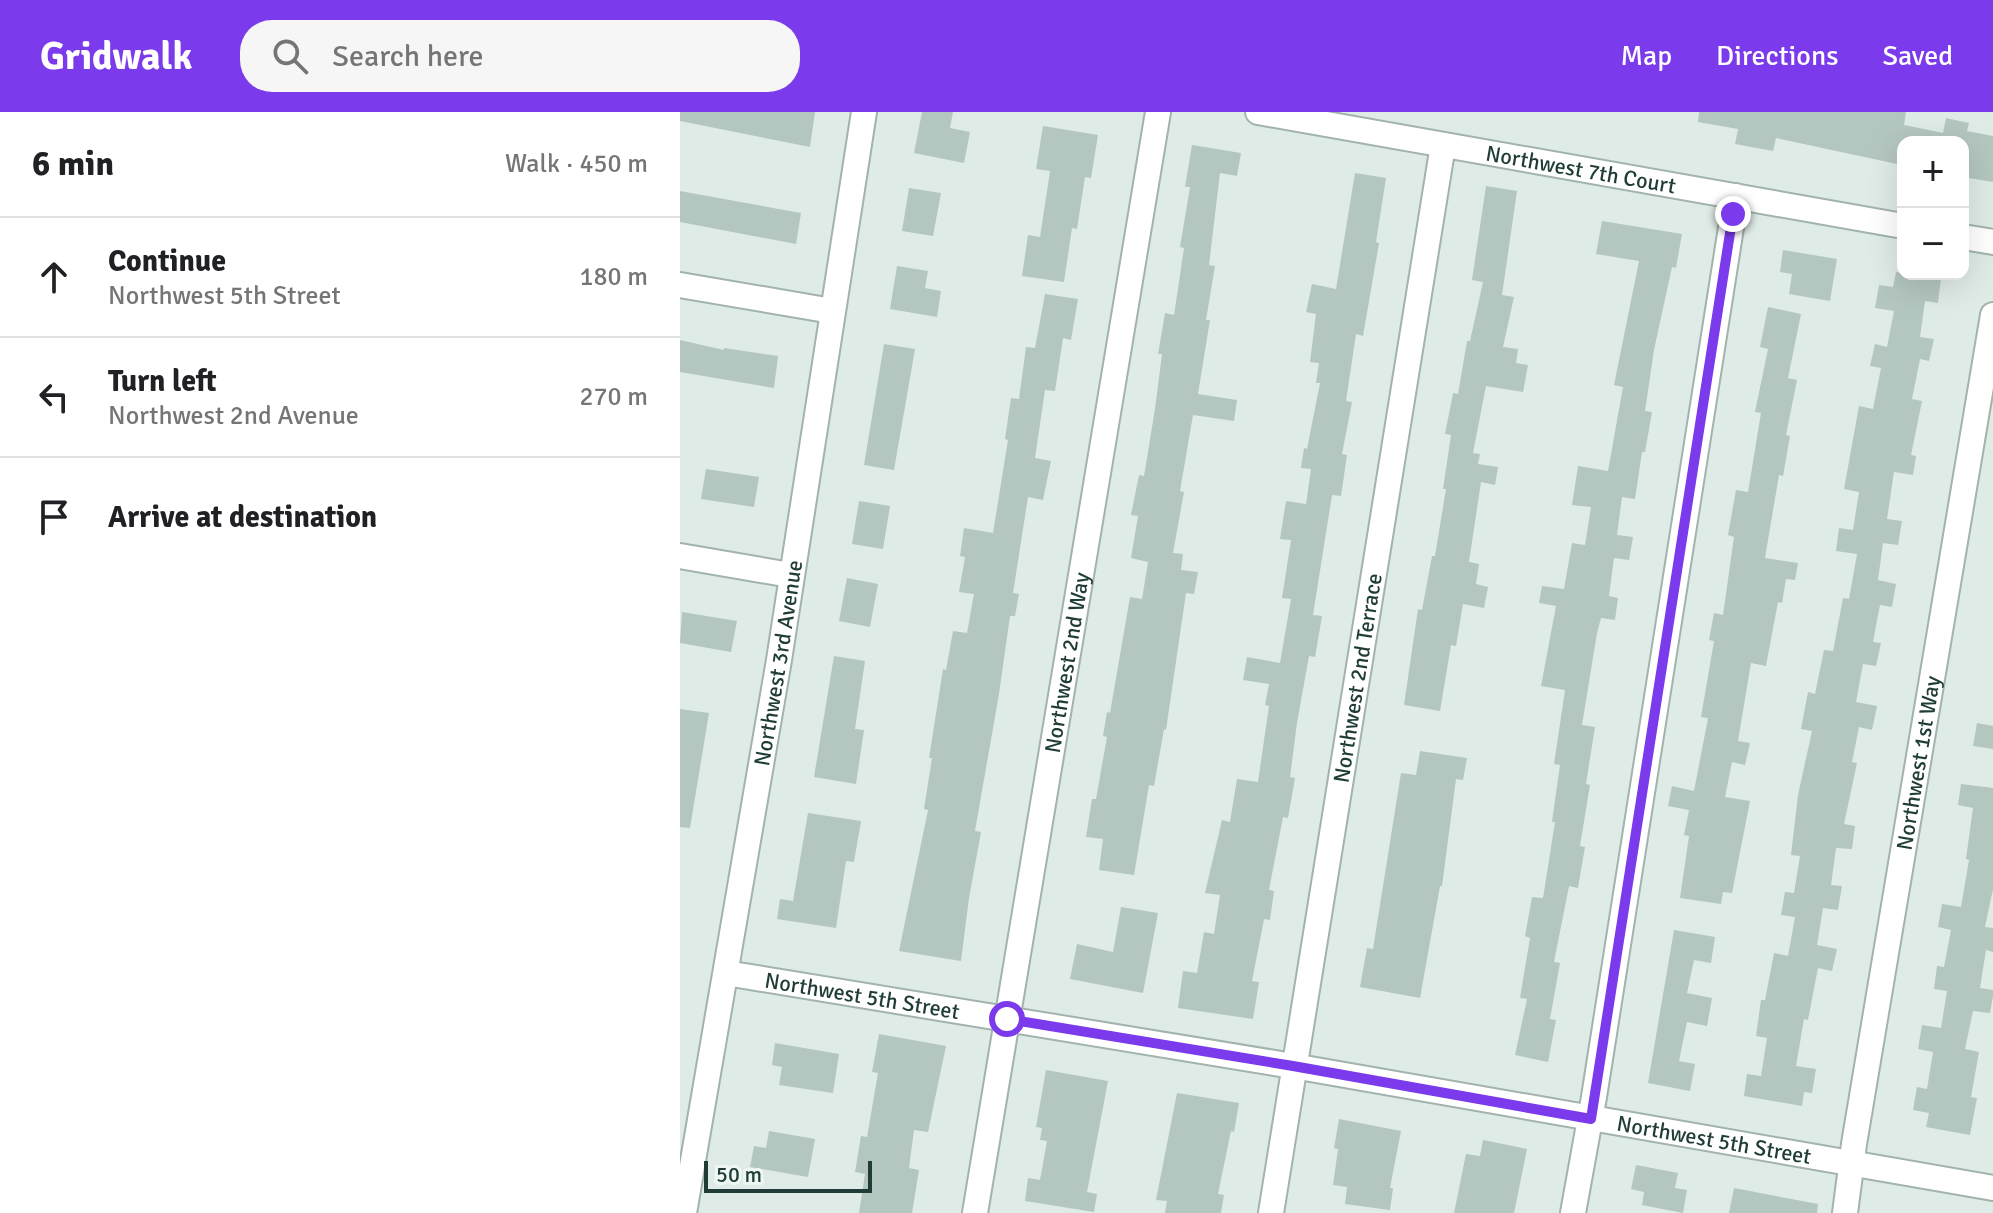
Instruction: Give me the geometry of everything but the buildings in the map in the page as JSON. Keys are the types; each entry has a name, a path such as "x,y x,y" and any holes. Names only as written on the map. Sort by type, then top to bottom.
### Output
{"street":[{"name":"Northwest 3rd Avenue","path":"683,1208 779,660 864,112"},
{"name":"Northwest 2nd Way","path":"975,1213 1158,112"},
{"name":"Northwest 7th Court","path":"1258,112 1897,225"},
{"name":"Northwest 2nd Terrace","path":"1271,1213 1443,145"},
{"path":"1573,1213 1591,1119 1736,196"},
{"path":"1969,238 1993,242"},
{"path":"680,285 832,311"},
{"name":"Northwest 1st Way","path":"1845,1213 1851,1161 1993,315"},
{"path":"680,556 790,575"},
{"name":"Northwest 5th Street","path":"726,973 1293,1066 1993,1188"}],"route":[{"path":"1007,1019 1591,1119 1733,214"}]}
